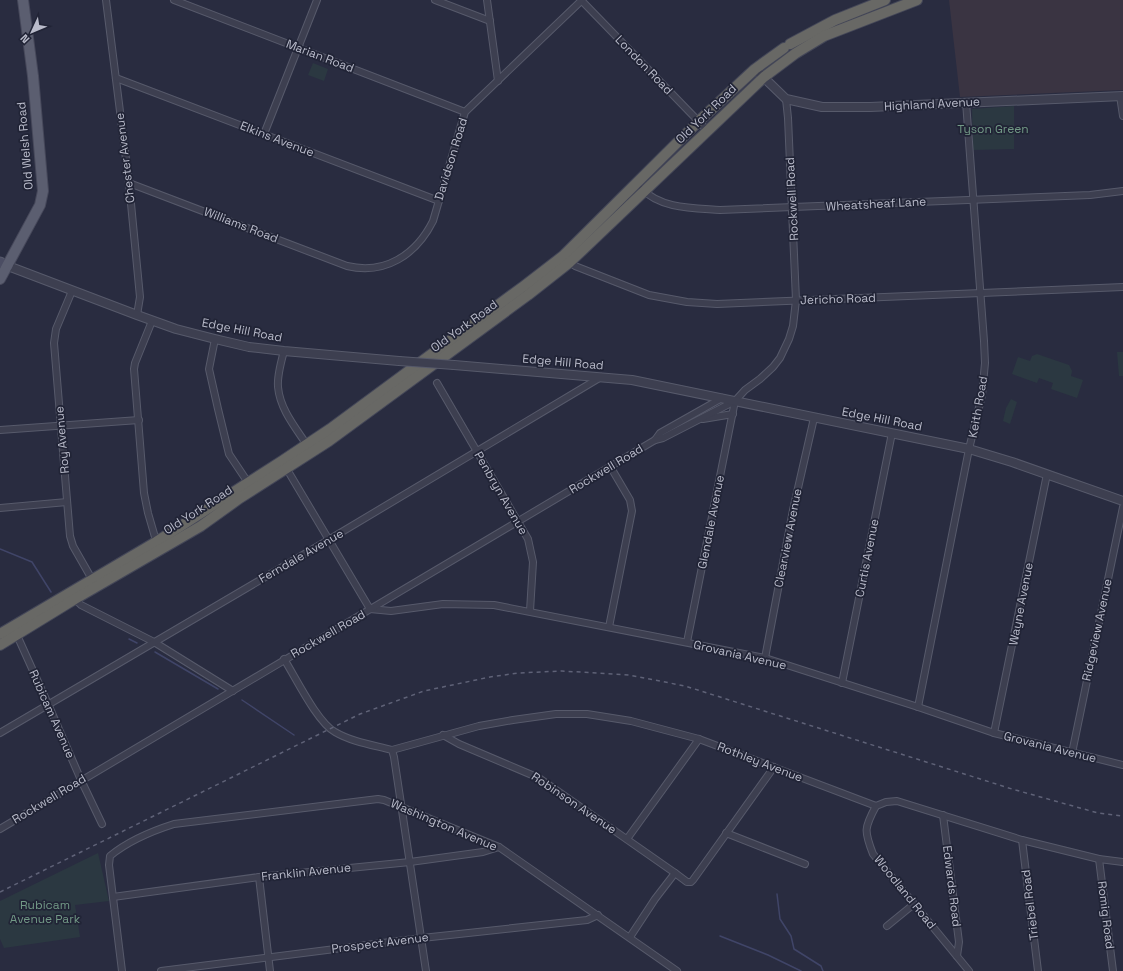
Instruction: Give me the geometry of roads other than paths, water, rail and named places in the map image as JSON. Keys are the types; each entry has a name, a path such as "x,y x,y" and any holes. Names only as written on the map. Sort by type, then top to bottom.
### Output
{"highway":[{"name":"Old York Road","path":"285,465 307,445 524,286 566,259 636,183 755,69 787,46 865,4 885,0"},
{"name":"Old York Road","path":"0,645 14,631 157,547 285,465 329,441 528,295 566,259 644,191 764,77 796,53 824,36 917,0"},
{"name":"Old York Road","path":"0,634 14,631 75,599 94,583"}],"main road":[{"name":"Old Welsh Road","path":"0,279 4,264 40,204 43,191 33,76 24,0"}],"street":[{"name":"Chester Avenue","path":"106,0 129,183 140,297 137,316"},
{"name":"Marian Road","path":"174,0 465,112"},
{"path":"264,134 317,0"},
{"path":"435,0 490,21"},
{"path":"487,0 498,81"},
{"name":"Davidson Road","path":"354,267 366,268 388,264 411,251 428,232 433,221 465,112 581,0"},
{"name":"London Road","path":"581,0 708,130"},
{"path":"755,69 786,100"},
{"name":"Elkins Avenue","path":"116,78 439,201"},
{"path":"1122,96 1123,116"},
{"name":"Highland Avenue","path":"786,100 822,107 843,108 1122,96"},
{"name":"Rockwell Road","path":"0,829 610,466 655,440 663,438 735,401 745,390 760,379 780,358 787,344 793,326 796,300 786,100"},
{"name":"Keith Road","path":"918,707 969,449 982,395 985,363 966,102"},
{"name":"Williams Road","path":"129,183 354,267"},
{"name":"Wheatsheaf Lane","path":"636,183 656,200 689,208 720,210 1090,196 1123,191"},
{"name":"Jericho Road","path":"566,259 576,266 649,295 687,302 717,304 1123,287"},
{"name":"Edge Hill Road","path":"4,264 137,316 176,329 249,347 632,380 814,418 892,432 969,449 1123,500"},
{"name":"Roy Avenue","path":"72,290 54,335 60,425 71,540 76,552 94,583"},
{"path":"152,321 135,363 144,493 157,547"},
{"path":"215,339 209,370 228,454 250,487"},
{"path":"284,351 278,387 281,400 289,418 307,445"},
{"name":"Ferndale Avenue","path":"0,733 330,539 601,377"},
{"name":"Penbryn Avenue","path":"437,383 528,539 533,562 530,611"},
{"name":"Rockwell Road","path":"655,440 660,433 722,398"},
{"name":"Glendale Avenue","path":"687,642 735,401"},
{"name":"Rockwell Road","path":"696,421 733,414"},
{"name":"Clearview Avenue","path":"765,658 814,418"},
{"path":"0,430 139,420"},
{"name":"Curtis Avenue","path":"842,683 892,432"},
{"path":"285,465 370,609"},
{"path":"609,627 632,511 630,500 610,466"},
{"name":"Wayne Avenue","path":"994,733 1047,474"},
{"path":"0,508 67,502"},
{"name":"Ridgeview Avenue","path":"1072,753 1123,507"},
{"path":"75,599 81,605 154,642 233,691"},
{"name":"Grovania Avenue","path":"370,609 392,610 443,604 494,605 765,658 994,733 1123,765"},
{"name":"Rubicam Avenue","path":"14,631 48,704 80,780 102,824"},
{"path":"284,659 322,721 333,731 352,739 392,750 402,807 426,971"},
{"name":"Rothley Avenue","path":"392,750 479,726 556,714 587,714 631,721 699,739 876,806"},
{"name":"Robinson Avenue","path":"444,735 459,744 539,778 675,873"},
{"path":"627,839 699,739"},
{"path":"630,937 655,899 675,873 687,882 691,882 774,767"},
{"name":"Washington Avenue","path":"113,897 109,864 110,856 120,848 160,828 174,824 378,799 402,807 499,847 678,971"},
{"path":"876,806 886,802 897,801 1022,840 1099,859 1123,862"},
{"name":"Woodland Road","path":"876,806 870,816 866,830 868,842 874,854 969,971"},
{"name":"Edwards Road","path":"943,815 959,942 957,956"},
{"path":"726,833 805,864"},
{"name":"Triebel Road","path":"1022,840 1038,971"},
{"name":"Franklin Avenue","path":"113,897 259,877 410,862 483,852 499,847"},
{"name":"Romig Road","path":"1099,859 1113,971"},
{"path":"259,877 270,971"},
{"path":"113,897 122,971"},
{"path":"887,926 914,904"},
{"name":"Prospect Avenue","path":"162,971 422,938 587,920 598,915"}],"waterway":[{"path":"0,549 32,562 51,592"},
{"path":"129,639 137,643"},
{"path":"155,652 218,689"},
{"path":"242,700 294,735"},
{"path":"777,894 780,919 791,936 794,949 821,966 823,971"},
{"path":"720,936 768,955 801,971"}],"railway":[{"path":"0,892 360,714 424,691 490,677 518,673 562,671 629,675 685,686 1012,789 1098,813 1123,816"}],"park label":[{"name":"Tyson Green","path":"993,129"},
{"name":"Rubicam Avenue Park","path":"45,912"}]}
